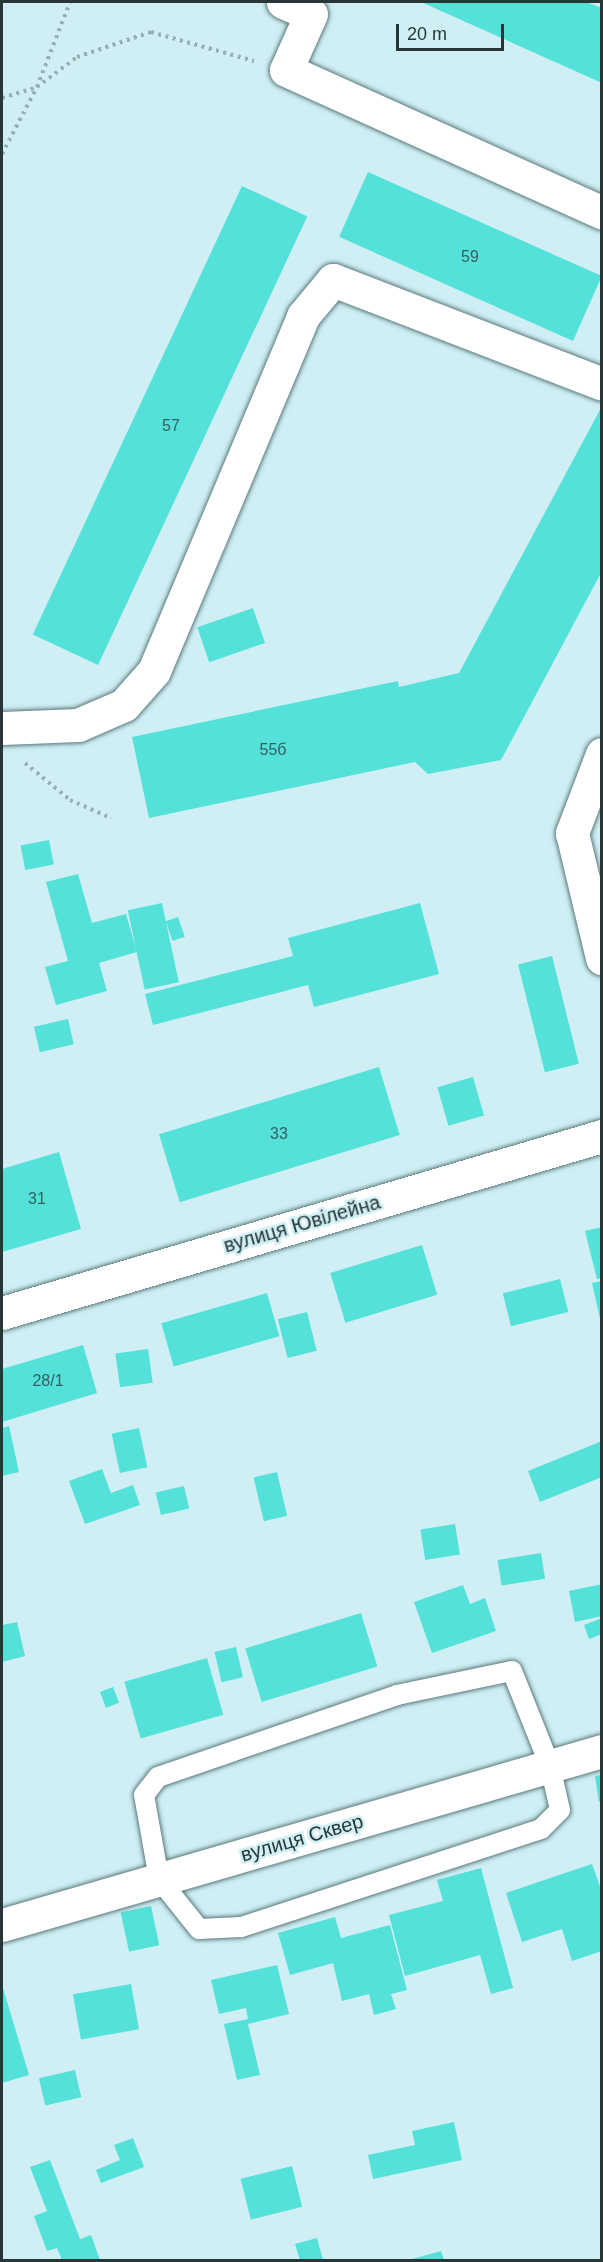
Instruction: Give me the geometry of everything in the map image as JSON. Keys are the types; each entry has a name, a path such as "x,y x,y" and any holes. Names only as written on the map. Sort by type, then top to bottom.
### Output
{"street":[{"path":"283,2 311,14 286,70 602,213"},
{"path":"2,728 78,725 124,705 154,671 303,316 333,280 602,384"},
{"path":"602,754 572,833 602,958"},
{"name":"вулиця Ювілейна","path":"2,1313 602,1136"},
{"name":"вулиця Сквер","path":"2,1925 602,1751"}],"lane":[{"path":"512,1671 550,1766 560,1810 541,1829 241,1927 199,1929 159,1879 144,1794 158,1777 397,1695 512,1671"}],"path":[{"path":"2,154 37,87 70,2"},
{"path":"2,98 37,87 77,57 151,32 286,70"},
{"path":"19,757 70,800 111,818"}],"building":[{"path":"421,2 586,2 602,8 602,83"},
{"path":"368,172 602,276 573,341 339,237"},
{"path":"242,186 307,216 98,665 33,635"},
{"path":"602,406 602,571 501,760 428,774 415,762 149,818 132,737 398,681 399,687 459,673"},
{"path":"253,608 265,643 209,662 197,627"},
{"path":"49,840 54,865 25,870 21,846"},
{"path":"78,874 92,923 126,914 137,952 99,963 107,991 56,1005 45,967 68,961 46,882"},
{"path":"162,903 179,982 145,990 128,910"},
{"path":"420,903 439,974 314,1007 308,985 153,1025 145,994 293,956 288,938"},
{"path":"178,917 185,937 173,941 166,921"},
{"path":"552,956 579,1064 545,1072 518,964"},
{"path":"68,1019 74,1044 40,1052 34,1027"},
{"path":"379,1067 400,1135 180,1202 159,1134"},
{"path":"473,1077 484,1115 448,1126 437,1087"},
{"path":"59,1152 81,1229 2,1252 2,1169"},
{"path":"602,1227 602,1278 597,1279 585,1231"},
{"path":"422,1245 437,1295 345,1323 330,1273"},
{"path":"560,1279 568,1312 511,1326 503,1293"},
{"path":"602,1281 602,1322 601,1323 592,1283"},
{"path":"267,1293 279,1336 174,1367 161,1323"},
{"path":"307,1312 317,1351 288,1358 278,1319"},
{"path":"83,1345 97,1393 2,1422 2,1369"},
{"path":"148,1349 153,1383 120,1387 115,1354"},
{"path":"9,1426 19,1472 2,1476 2,1428"},
{"path":"139,1428 147,1467 120,1473 112,1434"},
{"path":"602,1441 602,1477 540,1502 528,1471"},
{"path":"102,1469 111,1493 133,1485 140,1505 85,1524 69,1481"},
{"path":"277,1472 287,1516 264,1521 254,1477"},
{"path":"184,1486 189,1508 161,1515 156,1493"},
{"path":"455,1524 460,1555 425,1560 420,1529"},
{"path":"541,1553 545,1579 502,1586 498,1560"},
{"path":"602,1584 602,1616 575,1622 569,1591"},
{"path":"463,1585 470,1604 485,1598 496,1631 432,1653 414,1602"},
{"path":"361,1613 377,1667 262,1702 245,1648"},
{"path":"602,1618 602,1634 589,1639 584,1625"},
{"path":"17,1622 25,1656 2,1662 2,1625"},
{"path":"236,1647 243,1677 222,1682 215,1652"},
{"path":"207,1658 223,1715 141,1738 124,1682"},
{"path":"113,1687 119,1703 106,1708 100,1692"},
{"path":"602,1775 602,1801 599,1802 595,1776"},
{"path":"592,1864 602,1892 602,1951 572,1961 562,1929 522,1942 506,1893"},
{"path":"481,1868 513,1988 491,1994 480,1955 405,1976 389,1915 443,1901 437,1880"},
{"path":"151,1906 159,1945 129,1952 121,1912"},
{"path":"335,1917 341,1938 390,1925 407,1990 391,1994 396,2009 374,2015 369,1994 342,2001 333,1963 290,1975 278,1933"},
{"path":"277,1965 289,2014 248,2024 260,2075 237,2080 224,2024 248,2019 246,2008 219,2014 211,1980"},
{"path":"131,1984 139,2029 81,2040 73,1994"},
{"path":"2,1989 29,2075 2,2083"},
{"path":"75,2070 81,2097 45,2106 39,2078"},
{"path":"454,2122 462,2160 373,2179 368,2155 415,2145 412,2131"},
{"path":"133,2138 144,2167 101,2183 96,2170 120,2160 114,2145"},
{"path":"50,2160 80,2239 91,2235 100,2260 62,2260 57,2248 47,2251 34,2216 47,2211 30,2167"},
{"path":"292,2166 302,2207 251,2220 241,2179"},
{"path":"317,2238 323,2260 300,2260 295,2244"},
{"path":"441,2251 444,2260 409,2260"}]}
